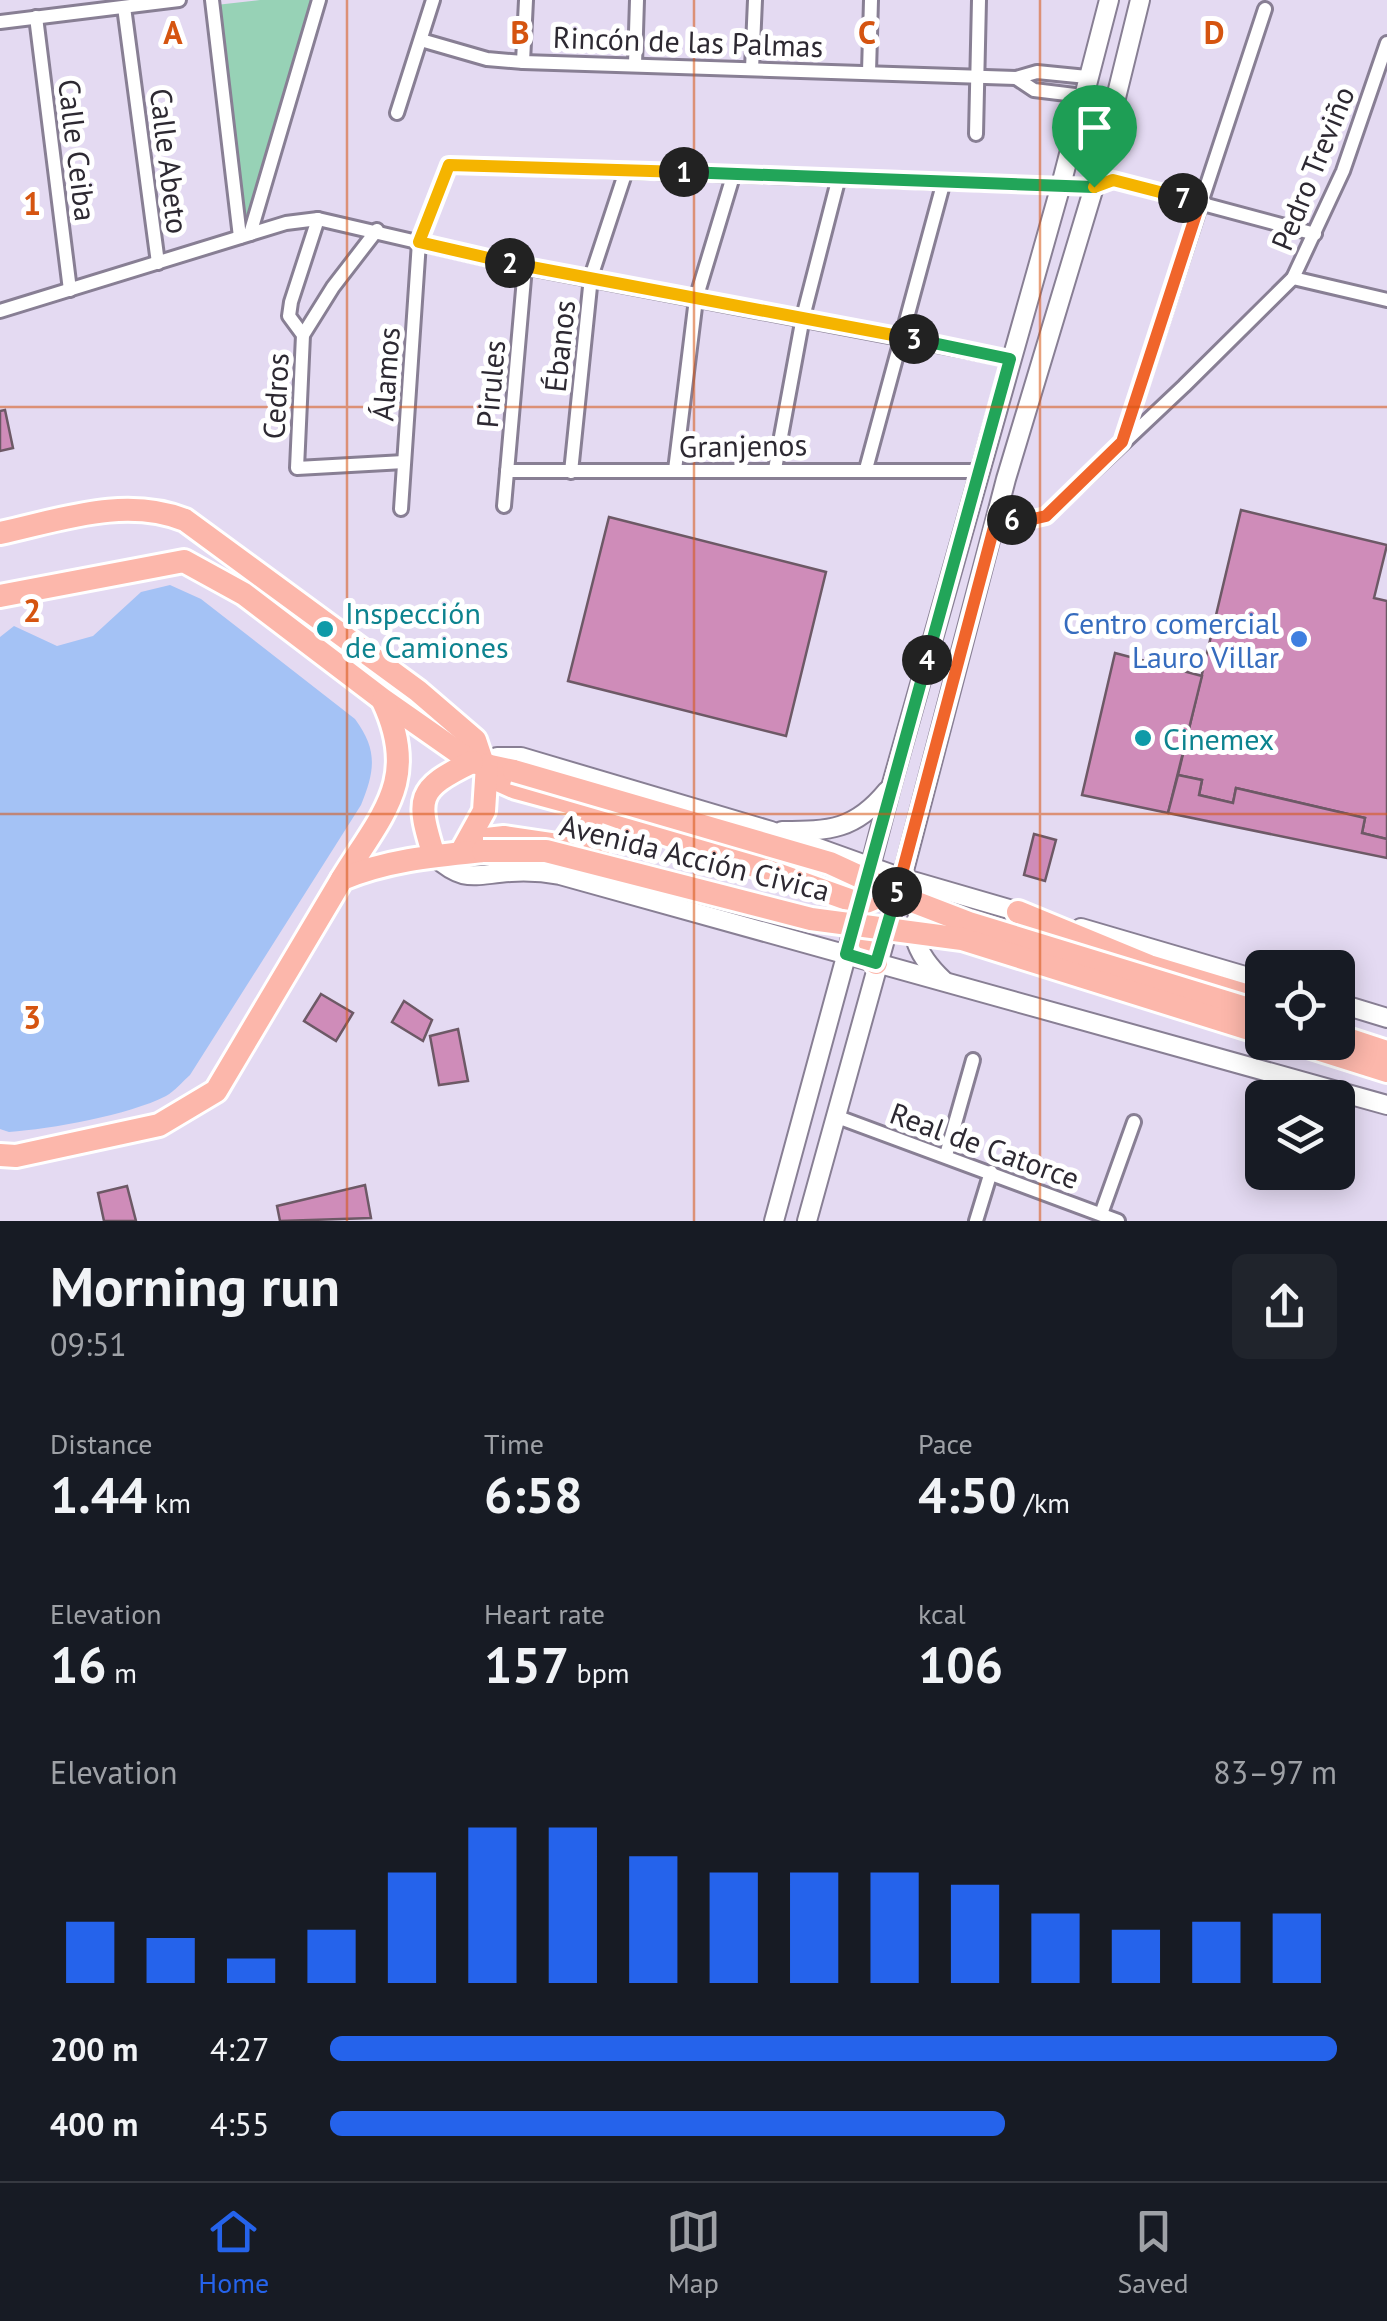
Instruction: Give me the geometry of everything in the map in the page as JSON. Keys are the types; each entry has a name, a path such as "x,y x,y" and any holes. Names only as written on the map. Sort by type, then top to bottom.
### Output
{"highway":[{"path":"0,534 115,509 164,512 185,520 446,714 475,740 484,812 470,848"},
{"path":"0,596 217,552 232,553"},
{"path":"184,561 244,594 382,699 500,781 601,811 858,913 876,963"},
{"path":"0,1155 16,1156 158,1126 216,1092 382,816 400,768 396,729 382,699"},
{"path":"434,856 424,822 424,800 437,779 480,764"},
{"name":"Avenida Acción Civica","path":"480,764 514,770 830,862 969,923 1245,1008"},
{"path":"598,854 589,828 594,815 601,811"},
{"path":"342,879 373,866 434,856 504,837 535,840 858,913 902,878"},
{"name":"Avenida Acción Civica","path":"470,848 546,851 794,915 962,939 1245,1027"},
{"path":"1018,912 1149,966 1245,995"},
{"path":"1355,1027 1387,1037"},
{"path":"1355,1042 1387,1052"},
{"path":"1352,1060 1387,1071"}],"main road":[{"path":"774,1221 891,787 1062,184 1109,0"},
{"path":"807,1221 990,540 1094,187 1140,0"},
{"path":"963,531 990,540"},
{"path":"480,764 497,757 521,757 772,832 820,831 848,824 872,809 891,787"},
{"name":"Avenida Acción Civica","path":"772,832 902,878 1245,976"},
{"path":"434,856 449,870 472,878 508,872 560,875 1387,1106"},
{"path":"945,982 921,956 914,942 914,929 930,904 962,894"},
{"path":"1355,1008 1387,1018"}],"street":[{"path":"0,22 179,0"},
{"path":"212,0 245,236"},
{"path":"245,236 319,0"},
{"path":"397,113 433,0"},
{"path":"524,62 526,0"},
{"path":"636,64 637,0"},
{"path":"752,69 755,0"},
{"path":"869,72 871,0"},
{"path":"976,134 979,0"},
{"name":"Calle Abeto","path":"124,7 158,263"},
{"path":"1122,442 1265,9"},
{"name":"Calle Ceiba","path":"36,17 70,290"},
{"name":"Rincón de las Palmas","path":"421,40 488,60 1016,78"},
{"name":"Pedro Treviño","path":"998,512 1020,522 1046,516 1293,278 1343,171 1387,43"},
{"path":"1016,78 1038,72 1088,77"},
{"path":"1016,78 1034,90 1083,96"},
{"name":"Álamos","path":"401,509 419,242 449,165 626,170"},
{"path":"626,170 1094,187 1113,180 1315,234"},
{"name":"Ébanos","path":"571,472 591,277 626,170"},
{"path":"675,470 696,298 734,173"},
{"path":"774,470 802,317 839,177"},
{"path":"866,469 944,181"},
{"path":"304,335 289,316 318,219"},
{"path":"0,311 286,223 318,219 525,267 1010,359"},
{"name":"Cedros","path":"377,230 332,287 304,335 297,468 404,462"},
{"name":"Pirules","path":"504,506 525,267"},
{"path":"1293,278 1387,300"},
{"name":"Granjenos","path":"507,472 980,471"},
{"path":"946,1155 973,1060"},
{"name":"Real de Catorce","path":"835,1116 1118,1221"},
{"path":"1101,1214 1134,1122"},
{"path":"976,1221 990,1172"}],"green space":[{"path":"316,0 251,223 241,226 216,5"}],"water":[{"path":"170,585 201,599 355,719 371,751 369,782 361,805 190,1075 166,1096 132,1109 9,1132 0,1129 0,637 14,626 57,646 93,636 141,592"}],"building":[{"path":"5,410 13,448 0,451 0,411"},
{"name":"Centro comercial Lauro Villar","path":"1241,510 1387,545 1374,598 1387,601 1387,839 1362,833 1365,818 1236,788 1233,803 1199,795 1202,780 1178,775"},
{"path":"609,517 826,572 786,736 568,681"},
{"path":"1115,653 1202,676 1168,813 1082,795"},
{"path":"1178,775 1202,780 1199,795 1233,803 1236,788 1365,818 1362,833 1387,839 1387,858 1168,813"},
{"path":"1034,834 1056,840 1045,881 1024,875"},
{"path":"321,994 353,1013 336,1041 304,1021"},
{"path":"404,1001 432,1020 423,1041 392,1022"},
{"path":"458,1029 468,1081 439,1085 430,1036"},
{"path":"365,1185 371,1218 280,1221 277,1206"},
{"path":"127,1186 136,1221 104,1221 98,1193"}],"place":[{"name":"Inspección de Camiones","path":"325,629"},
{"name":"Centro comercial Lauro Villar","path":"1299,639"},
{"name":"Cinemex","path":"1143,738"}],"route":[{"path":"449,165 1094,187 1113,180 1200,202 1122,442 1046,516 1020,522 998,512 876,963 846,954 1010,359 525,267 419,242 449,165"}]}
